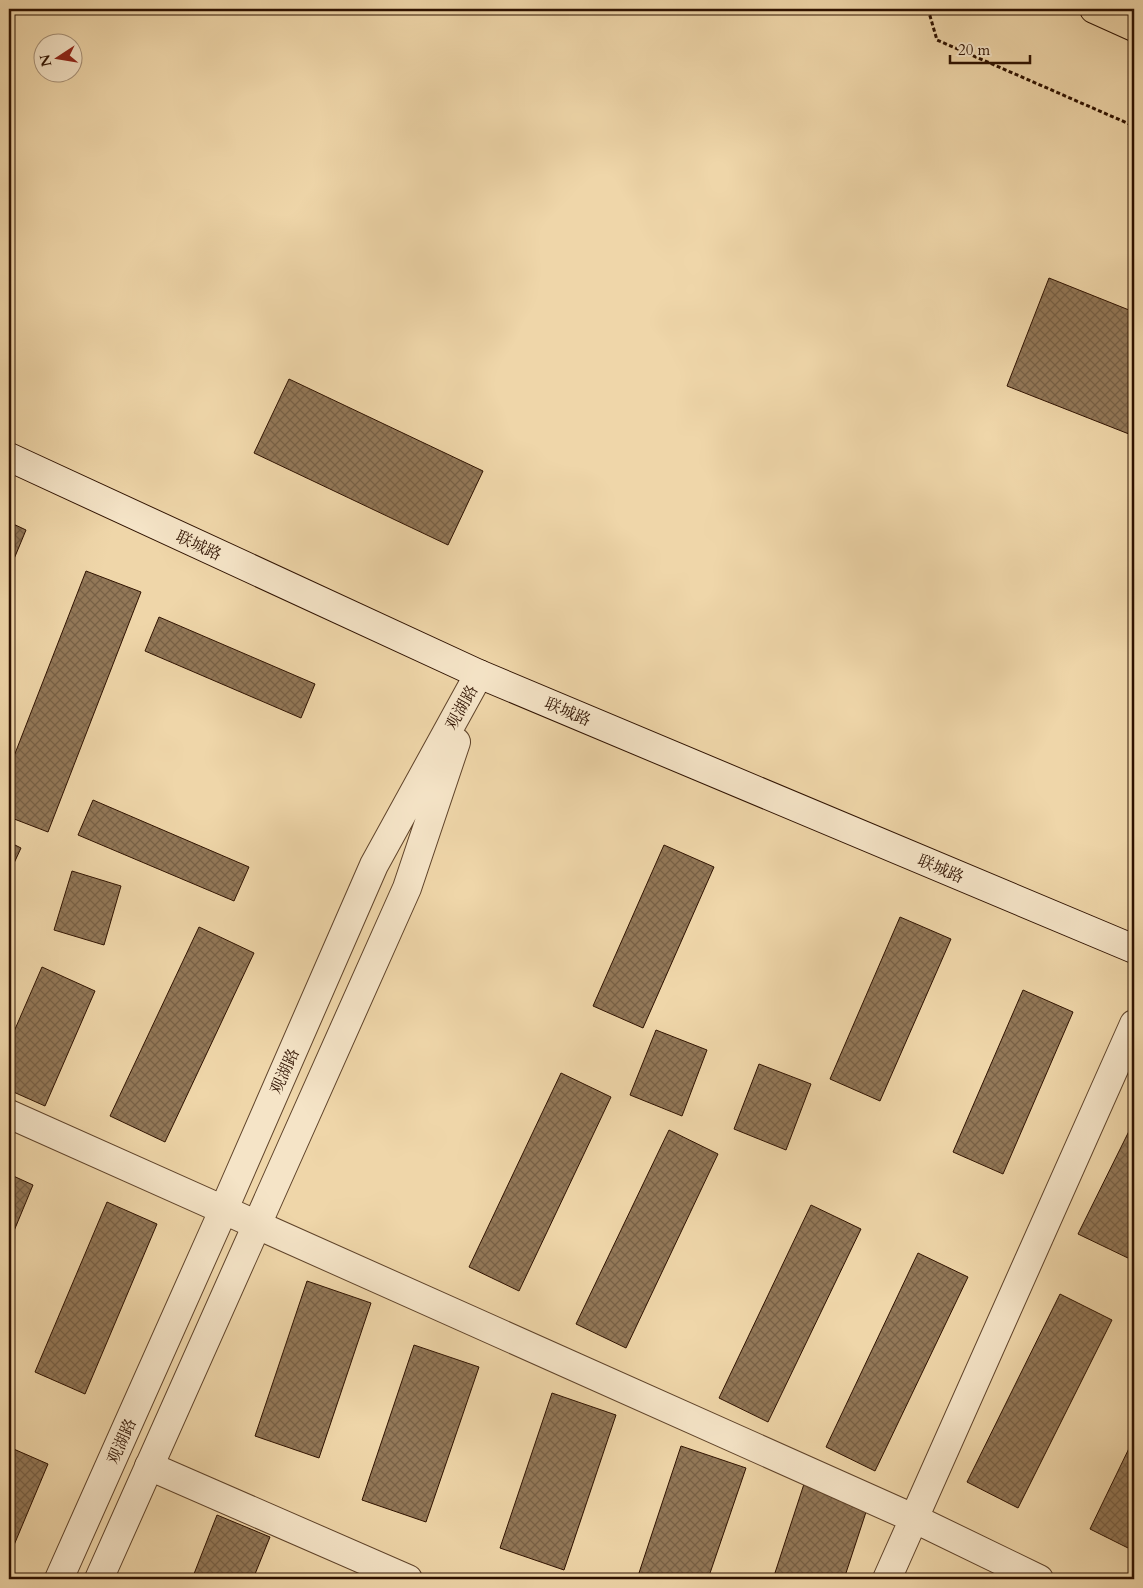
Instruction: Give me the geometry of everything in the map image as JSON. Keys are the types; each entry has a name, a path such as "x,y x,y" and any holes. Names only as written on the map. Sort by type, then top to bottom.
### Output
{"main road":[{"path":"1094,9 1134,27"}],"street":[{"name":"联城路","path":"9,457 479,674 1134,949"},
{"name":"观湖路","path":"60,1579 374,865 479,674"},
{"name":"观湖路","path":"99,1579 407,888 479,674"},
{"path":"887,1579 1134,1024"},
{"path":"9,1114 913,1518 1039,1579"},
{"path":"149,1466 408,1579"}],"path":[{"path":"928,9 936,40 1134,126"}],"building":[{"path":"1049,278 1134,312 1134,436 1007,386"},
{"path":"289,379 483,471 448,545 254,453"},
{"path":"9,522 26,530 9,571"},
{"path":"86,571 141,592 48,832 9,817 9,769"},
{"path":"159,617 315,684 301,718 145,651"},
{"path":"93,800 249,867 234,901 78,835"},
{"path":"9,842 21,848 9,874"},
{"path":"664,845 714,867 643,1028 593,1006"},
{"path":"72,871 121,886 104,945 54,930"},
{"path":"900,917 951,939 880,1101 830,1079"},
{"path":"199,927 254,953 165,1142 110,1116"},
{"path":"42,967 95,991 45,1106 9,1090 9,1043"},
{"path":"1023,990 1073,1012 1003,1174 953,1152"},
{"path":"656,1030 707,1050 682,1116 630,1095"},
{"path":"759,1064 811,1084 786,1150 734,1129"},
{"path":"561,1073 611,1097 519,1291 469,1267"},
{"path":"1134,1121 1134,1250 1130,1259 1078,1234"},
{"path":"669,1130 718,1154 626,1348 576,1324"},
{"path":"9,1174 33,1185 9,1243"},
{"path":"107,1202 157,1224 85,1394 35,1372"},
{"path":"811,1205 861,1229 768,1422 719,1398"},
{"path":"918,1253 968,1277 875,1471 826,1447"},
{"path":"307,1281 371,1303 319,1458 255,1436"},
{"path":"1060,1294 1112,1320 1018,1508 967,1482"},
{"path":"414,1345 479,1367 426,1522 362,1500"},
{"path":"552,1393 616,1415 564,1570 500,1548"},
{"path":"1134,1438 1134,1551 1090,1529"},
{"path":"681,1446 746,1468 708,1579 637,1579"},
{"path":"9,1447 48,1464 9,1557"},
{"path":"804,1484 868,1506 844,1579 773,1579"},
{"path":"217,1515 270,1537 253,1579 192,1579"}]}
